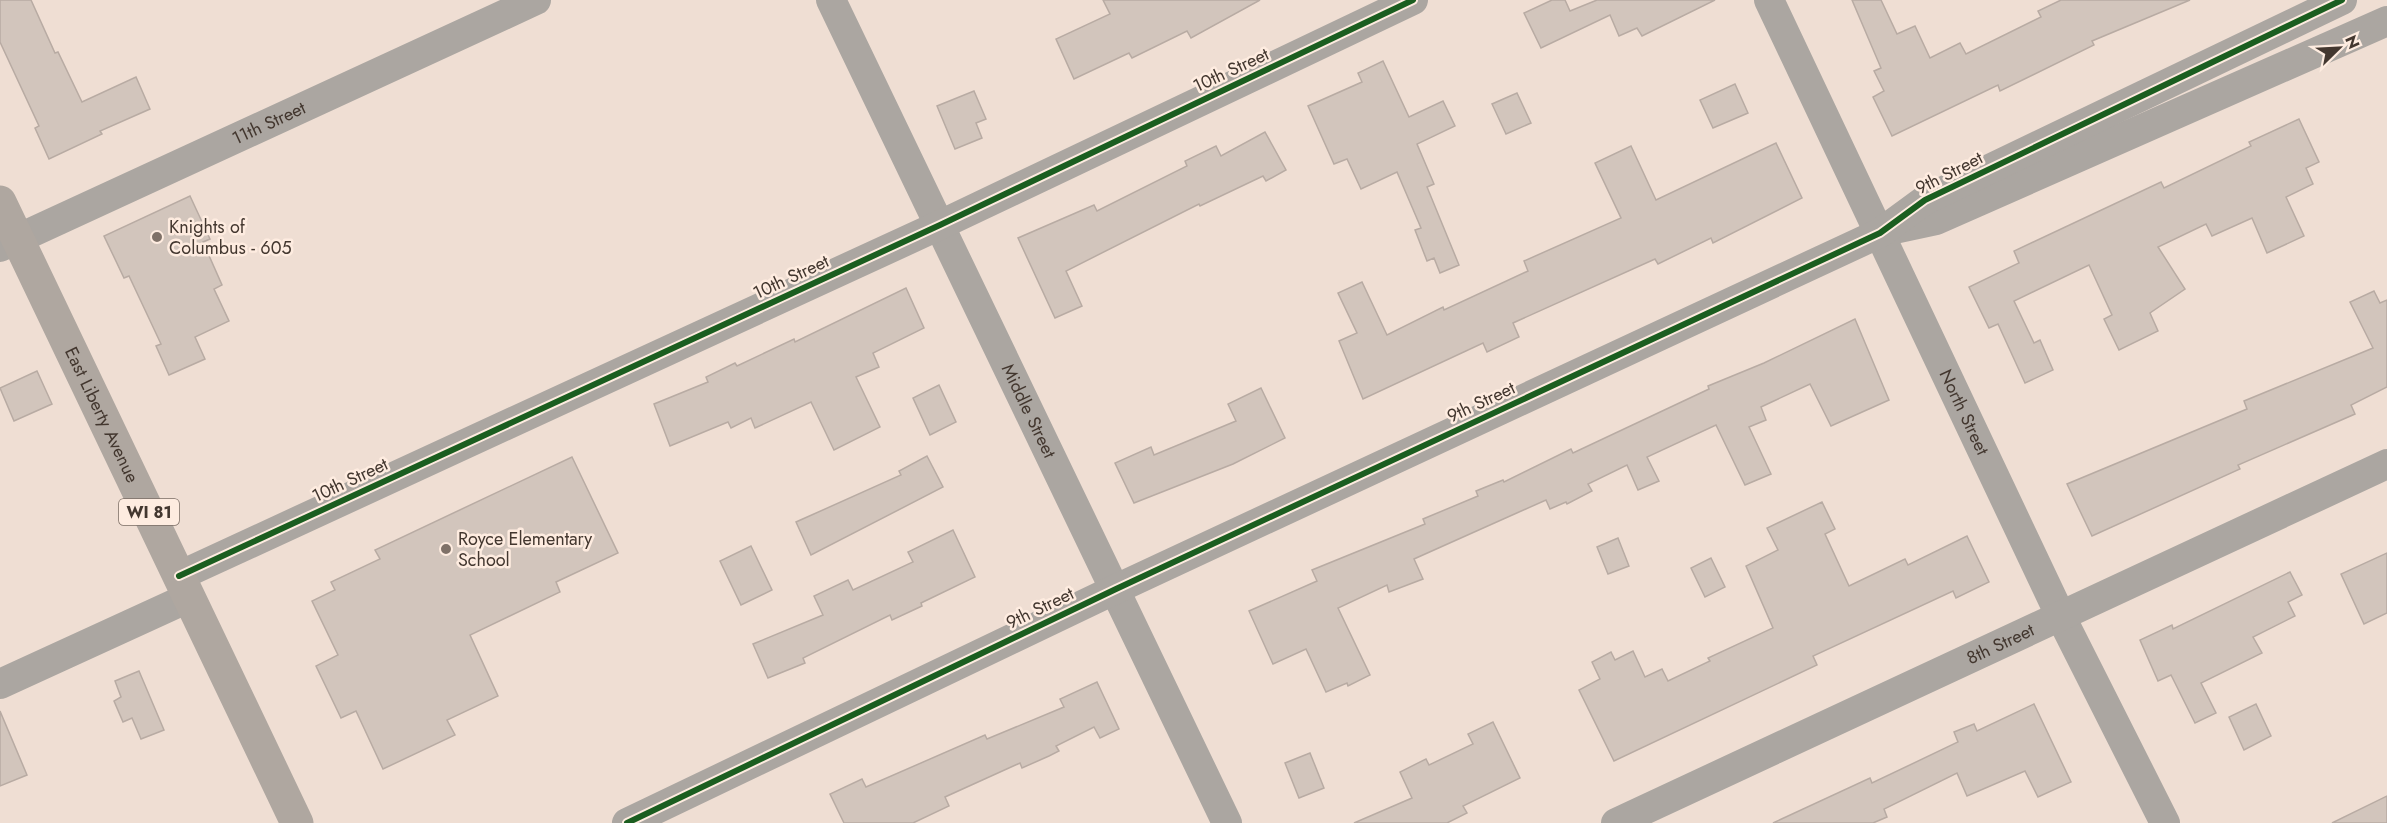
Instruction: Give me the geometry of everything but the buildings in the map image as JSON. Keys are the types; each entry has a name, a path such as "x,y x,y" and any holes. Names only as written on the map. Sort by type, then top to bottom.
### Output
{"main road":[{"name":"East Liberty Avenue","path":"0,202 9,243 184,586 297,823"}],"street":[{"name":"11th Street","path":"9,243 536,0"},
{"name":"Middle Street","path":"831,0 1227,823"},
{"name":"10th Street","path":"0,684 184,586 1413,0"},
{"name":"North Street","path":"1769,0 2061,617 2165,823"},
{"name":"9th Street","path":"627,823 1116,589 1880,232 1925,200 2342,0"},
{"name":"9th Street","path":"1880,232 1936,220 2387,21"},
{"name":"8th Street","path":"1616,823 2387,464"}],"cycle path":[{"path":"179,576 940,225 1413,0"},
{"path":"627,823 1116,589 1880,233 1925,200 2342,0"}],"place":[{"name":"Knights of Columbus - 605","path":"157,237"},
{"name":"Royce Elementary School","path":"446,549"}]}
